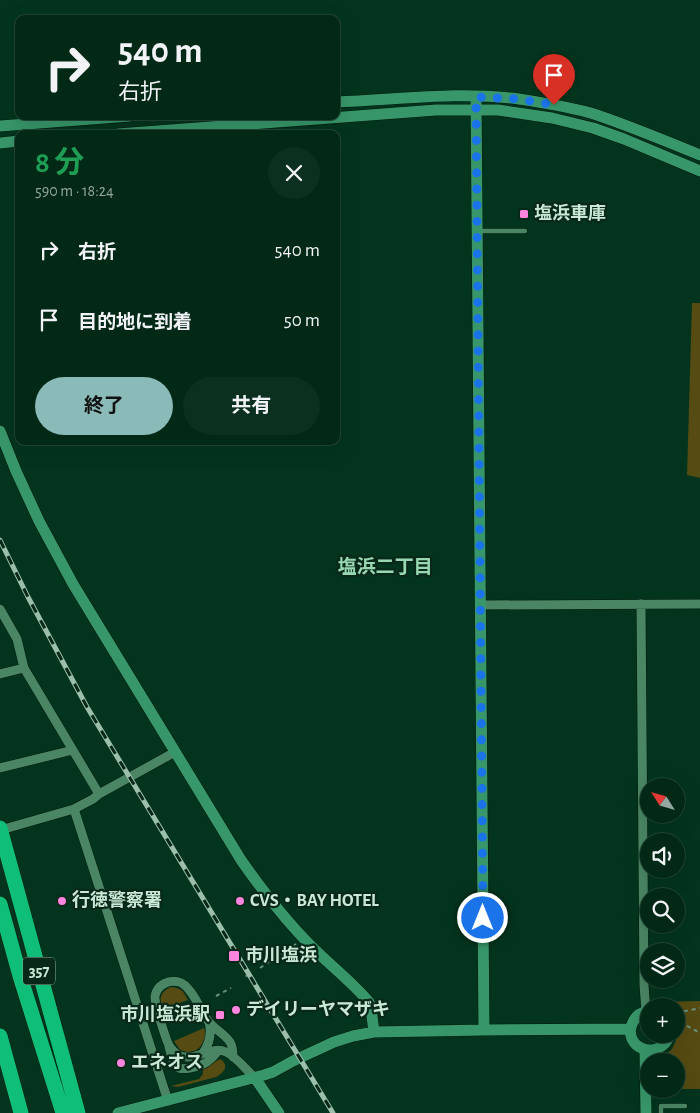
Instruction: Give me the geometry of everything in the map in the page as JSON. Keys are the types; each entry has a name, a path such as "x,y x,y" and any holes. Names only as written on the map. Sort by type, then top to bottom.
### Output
{"highway":[{"name":"357","path":"0,829 78,1113"},
{"name":"357","path":"0,904 62,1113"},
{"path":"0,1036 21,1113"}],"street":[{"path":"340,102 451,96 518,99 596,115 700,155"},
{"path":"476,97 484,1030"},
{"path":"404,99 404,112"},
{"path":"356,102 357,116"},
{"path":"340,117 454,109 518,112 574,122 624,139 700,171"},
{"path":"0,126 20,129 96,120"},
{"path":"158,130 272,120"},
{"path":"0,143 15,141"},
{"path":"0,431 39,521 73,584 241,860 267,896 310,944 368,1002 371,1008 374,1032"},
{"path":"641,604 646,998"},
{"path":"481,605 700,604"},
{"path":"0,610 17,639 24,668 99,794"},
{"path":"0,674 24,668"},
{"path":"0,768 72,750"},
{"path":"0,829 74,809 175,752"},
{"path":"74,809 168,1101"},
{"path":"218,1051 204,1064 184,1070 179,1069 175,1065 155,998 161,986 176,981 186,986 209,1022 230,1041 233,1047 233,1057"},
{"path":"640,1014 635,1018 630,1029 636,1044 645,1050 652,1050 658,1049 666,1043"},
{"path":"203,1053 210,1036 209,1022"},
{"path":"118,1113 255,1078 273,1072 334,1042 374,1032 630,1029"},
{"path":"169,1046 174,1052 184,1057 218,1051 228,1053 255,1078 279,1113"},
{"path":"645,1050 646,1113"}],"lane":[{"path":"477,231 525,231"},
{"path":"661,1113 661,1106 685,1106"}],"path":[{"path":"260,968 296,944"},
{"path":"216,996 231,988"},
{"path":"685,1012 700,1008"},
{"path":"685,1025 700,1033"}],"shaded area":[{"path":"692,303 700,303 700,478 687,475"},
{"path":"171,987 182,990 188,1000 162,1009 161,996"},
{"path":"685,1001 700,1001 700,1089 685,1089 685,1053 668,1053 675,1043 685,1043"},
{"path":"204,1028 203,1042 199,1048 192,1052 180,1050 174,1041"},
{"path":"220,1059 225,1064 225,1069 216,1077 178,1087 171,1086 199,1079 203,1074 203,1069"}],"railway":[{"path":"0,540 28,597 87,707 333,1113"}],"place":[{"name":"塩浜車庫","path":"524,214"},
{"name":"行徳警察署","path":"62,901"},
{"name":"CVS・BAY HOTEL","path":"240,901"},
{"name":"市川塩浜","path":"234,956"},
{"name":"デイリーヤマザキ","path":"236,1010"},
{"name":"市川塩浜駅","path":"220,1015"},
{"name":"エネオス","path":"121,1063"}],"district":[{"name":"塩浜二丁目","path":"385,567"}],"route":[{"path":"483,918 476,97 518,99 554,105"}]}
